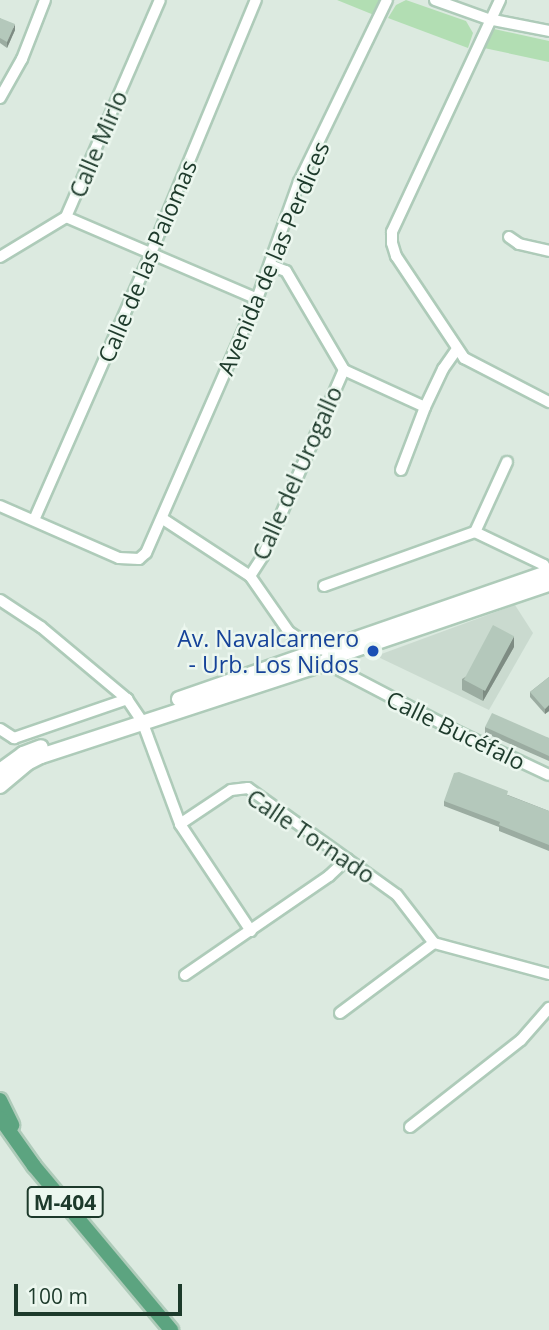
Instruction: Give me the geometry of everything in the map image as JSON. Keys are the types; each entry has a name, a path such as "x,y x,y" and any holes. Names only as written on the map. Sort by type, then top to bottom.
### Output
{"main road":[{"name":"M-404","path":"0,1100 23,1149"},
{"name":"M-404","path":"0,1118 171,1330"}],"street":[{"path":"0,98 22,59 45,0"},
{"name":"Calle Mirlo","path":"0,257 66,216 160,0"},
{"name":"Calle de las Palomas","path":"34,520 151,253 256,0"},
{"name":"Avenida de las Perdices","path":"34,520 119,558 139,559 146,553 257,299 299,183 387,0"},
{"path":"435,0 488,19 549,31"},
{"path":"500,0 488,19 392,232 396,256 457,349 475,364 549,402"},
{"path":"66,216 257,299"},
{"path":"509,237 519,244 549,251"},
{"path":"270,265 286,271 344,370 425,407"},
{"path":"401,470 425,407 443,369 457,349"},
{"name":"Calle del Urogallo","path":"250,576 277,524 344,370"},
{"path":"475,532 507,462"},
{"path":"0,506 34,520"},
{"path":"163,519 250,576 289,632 321,656"},
{"path":"0,771 23,754 321,656 548,576 544,565 475,532 324,586"},
{"path":"0,600 41,628 127,699 140,717 180,824 251,931"},
{"name":"Calle Bucéfalo","path":"321,656 460,733 549,775"},
{"path":"0,729 14,738 127,699"},
{"path":"0,786 41,756 140,717"},
{"name":"Calle Tornado","path":"180,824 231,790 248,788 397,895 434,943"},
{"path":"185,975 329,876 347,859"},
{"path":"340,1013 434,943 549,974"},
{"path":"410,1127 521,1040 549,1008"}],"shaded area":[{"path":"515,605 533,633 489,710 376,656"}],"green space":[{"path":"337,0 380,0 374,15"},
{"path":"406,0 466,21 473,33 468,48 388,18 396,5"},
{"path":"494,29 549,41 549,62 484,48"}],"building":[{"path":"0,18 15,24 7,42 0,38"},
{"path":"493,625 514,636 485,691 464,680"},
{"path":"549,677 549,705 545,709 530,692"},
{"path":"492,713 549,738 549,756 485,727"},
{"path":"459,772 549,811 549,845 499,825 500,822 444,801 454,773"}],"place":[{"name":"Av. Navalcarnero - Urb. Los Nidos","path":"373,651"}]}
